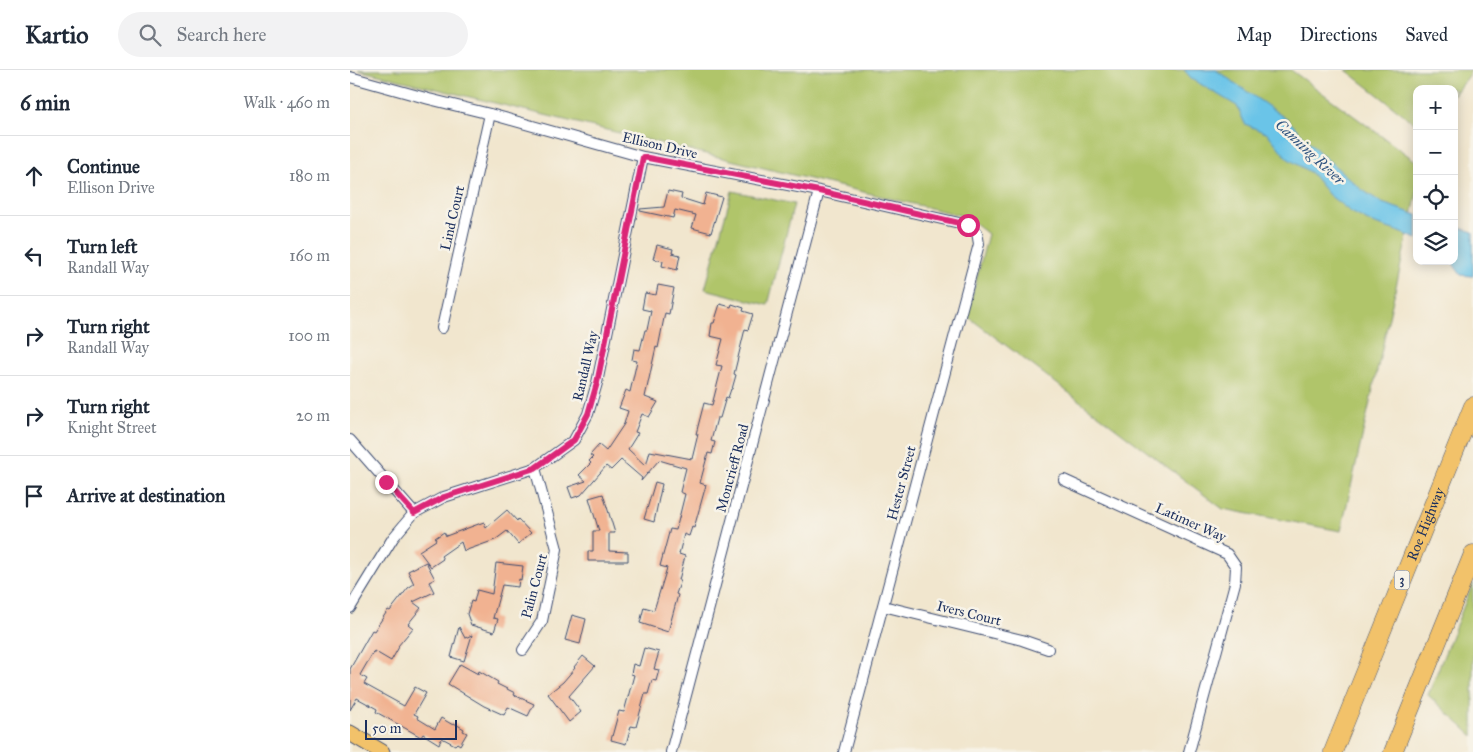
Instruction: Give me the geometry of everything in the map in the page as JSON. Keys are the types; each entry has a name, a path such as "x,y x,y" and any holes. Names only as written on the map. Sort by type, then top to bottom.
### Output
{"highway":[{"name":"Roe Highway","path":"1333,752 1473,406"},
{"path":"1393,752 1473,554"}],"main road":[{"path":"350,733 382,752"}],"street":[{"name":"Ellison Drive","path":"350,77 643,157 819,191 968,225"},
{"name":"Lind Court","path":"442,328 490,114"},
{"name":"Randall Way","path":"350,608 393,538 414,513 444,497 535,468 574,440 588,414 597,383 643,157"},
{"name":"Moncrieff Road","path":"671,752 819,191"},
{"name":"Hester Street","path":"845,752 979,244 977,232 968,225"},
{"path":"350,440 414,513"},
{"name":"Palin Court","path":"523,650 542,621 557,550 535,468"},
{"name":"Latimer Way","path":"1064,480 1228,554 1236,566 1235,583 1189,752"},
{"name":"Ivers Court","path":"883,606 1022,640 1048,649"}],"green space":[{"path":"358,70 1291,70 1413,159 1413,211 1341,531 1223,509 967,316 988,234 967,217"},
{"path":"1346,70 1472,70 1458,89 1458,85 1413,85 1413,122"},
{"path":"732,191 794,204 768,305 705,289"},
{"path":"1473,583 1473,736 1428,695"}],"water":[{"name":"Canning River","path":"1184,70 1216,70 1288,120 1319,152 1361,189 1382,203 1413,214 1413,237 1372,223 1351,212 1329,195 1311,173 1287,158 1268,134 1245,124 1237,106 1192,79"},
{"path":"1458,227 1473,232 1473,276 1461,275 1454,265 1458,265"}],"building":[{"path":"668,191 682,194 681,198 703,205 706,193 722,197 711,233 692,228 696,215 675,210 673,218 640,211 640,209 664,207"},
{"path":"657,245 673,249 672,253 680,255 677,270 662,266 663,261 653,259"},
{"path":"658,285 674,288 669,314 665,313 645,397 658,402 649,417 642,414 635,432 638,433 628,449 646,466 650,451 692,459 704,403 712,405 722,366 716,365 723,339 710,336 712,323 714,323 720,304 731,307 732,304 744,308 743,311 753,314 748,330 745,329 732,389 728,398 726,397 720,418 717,418 711,441 715,442 712,454 708,453 700,483 706,485 694,528 692,527 689,536 684,534 679,554 685,556 679,580 681,580 676,594 678,595 668,632 640,623 644,607 654,610 667,568 660,566 670,529 676,530 685,494 680,492 686,468 659,460 641,481 642,478 621,460 611,470 606,466 581,495 572,498 568,487 586,481 579,475 591,463 589,461 593,457 590,455 599,445 606,451 624,424 628,411 619,408 626,390 630,392 637,361 632,360 634,349 640,350 651,311 642,309 645,293 656,295"},
{"path":"655,482 662,484 654,522 644,519"},
{"path":"603,494 615,533 609,533 609,551 628,552 628,561 588,561 588,551 593,551 593,531 599,531 589,498"},
{"path":"507,510 531,533 518,544 507,531 495,540 464,551 461,542 441,556 443,559 431,567 419,551 436,540 435,538 444,532 446,536 484,522 486,528"},
{"path":"426,562 435,579 429,582 434,592 413,602 421,608 408,624 413,628 398,646 391,661 374,651 360,675 367,679 364,684 404,706 415,687 426,693 414,714 418,716 417,718 435,729 441,718 464,729 463,731 467,733 460,745 457,743 455,745 442,738 439,744 423,734 421,737 376,712 377,709 357,698 350,710 350,669 372,630 374,631 388,610 390,611 408,588 414,584 408,571"},
{"path":"496,563 523,566 518,587 502,585 493,618 498,619 494,632 471,625 467,614 471,601 474,602 477,590 492,594"},
{"path":"572,615 586,619 580,644 565,640"},
{"path":"459,627 465,638 472,635 464,661 451,657"},
{"path":"644,648 659,652 654,669 659,670 656,681 652,680 648,694 645,694 636,727 631,726 626,744 611,740 619,711 624,712 634,675 631,674 633,664 639,666"},
{"path":"583,656 595,666 569,696 581,712 569,722 548,694 563,682"},
{"path":"460,664 478,674 479,671 498,682 497,684 515,693 514,695 534,704 528,716 508,707 504,715 484,706 448,684"}],"route":[{"path":"386,482 414,513 444,497 535,468 574,440 588,414 597,383 643,157 819,191 968,225"}]}
